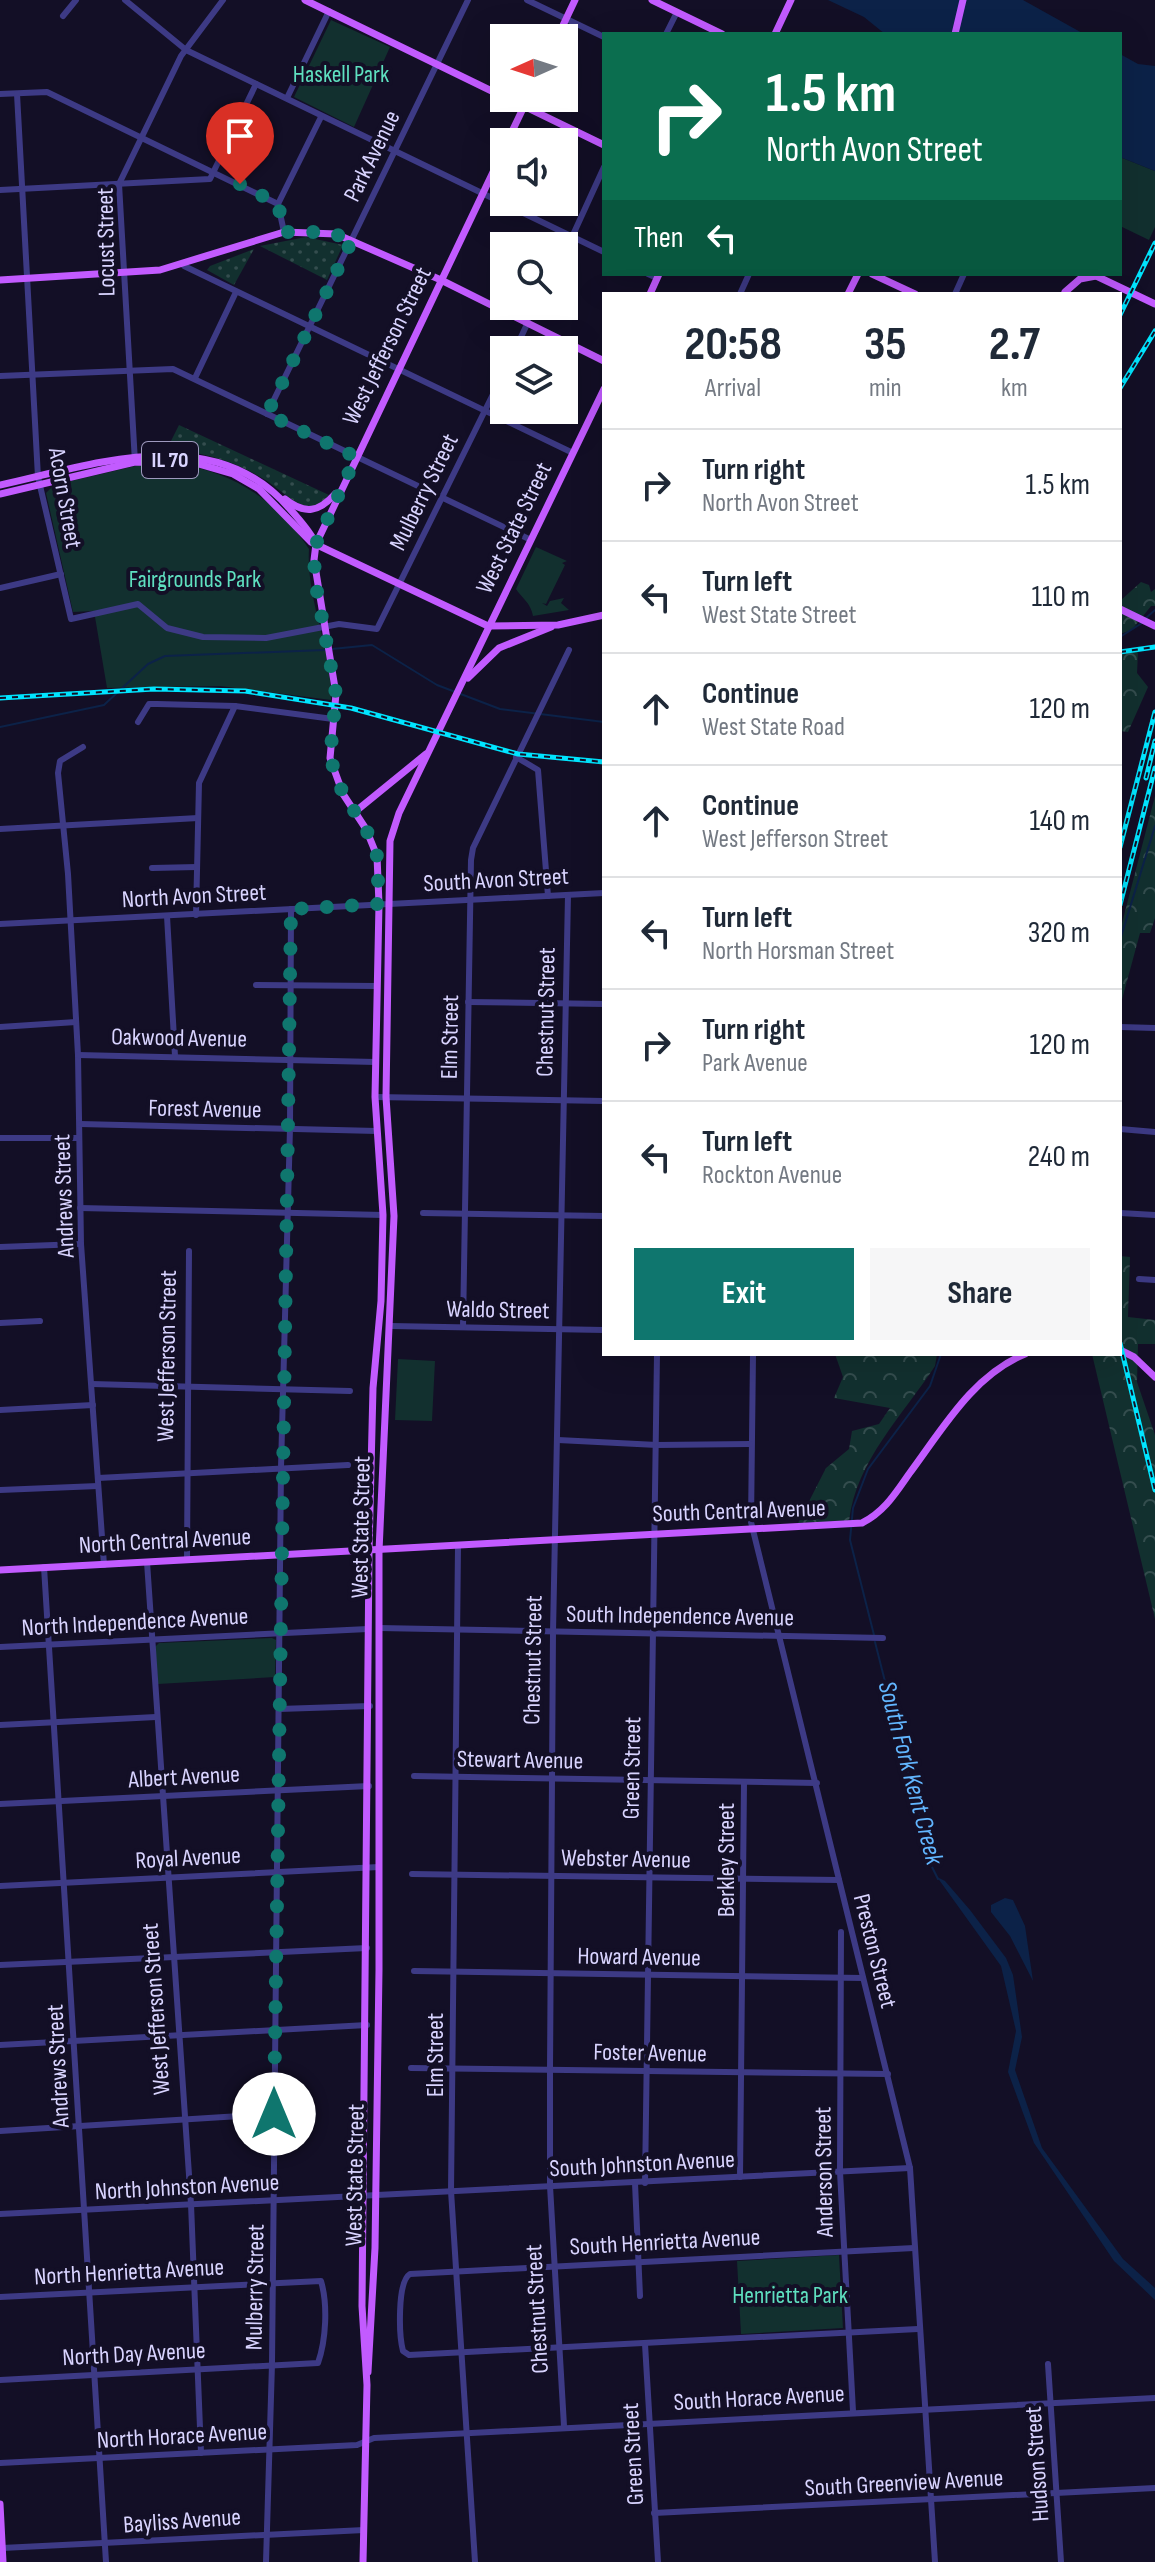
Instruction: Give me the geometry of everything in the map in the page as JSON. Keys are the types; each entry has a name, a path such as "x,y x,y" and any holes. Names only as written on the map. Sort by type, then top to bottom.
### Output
{"main road":[{"path":"305,0 490,90"},
{"path":"564,24 575,0"},
{"path":"652,0 718,32"},
{"path":"776,32 791,0"},
{"path":"955,32 963,0"},
{"path":"536,112 602,144"},
{"name":"West Jefferson Street","path":"333,719 336,705 331,659 314,575 316,544 490,179"},
{"path":"0,280 124,273 184,266 284,232 321,232 353,238 602,360"},
{"path":"876,276 911,292"},
{"path":"1065,292 1080,279 1090,276"},
{"path":"1096,276 1155,304"},
{"name":"West State Street","path":"367,2378 371,2360 375,2194 379,1551 394,1216 386,1097 393,828 602,393"},
{"name":"IL 70","path":"0,494 39,481 166,453 208,459 244,472 270,488 316,544"},
{"name":"IL 70","path":"134,459 179,460 233,474 270,497 316,544 488,626"},
{"name":"IL 70","path":"0,485 39,481"},
{"path":"270,488 307,511 325,505 342,486"},
{"path":"1122,610 1155,626"},
{"path":"460,689 499,648 558,625 602,616"},
{"path":"488,626 558,625"},
{"name":"West State Street","path":"333,719 330,758 343,794 356,811 377,856 379,904 375,1097 383,1215 381,1301 373,1388 369,1551 370,1706 362,2306 367,2378 363,2562"},
{"path":"356,811 429,752"},
{"path":"1122,1351 1134,1357 1155,1377"},
{"name":"South Central Avenue","path":"379,1551 555,1542 653,1533 840,1527 862,1523 884,1508 974,1389 1004,1365 1021,1356"},
{"name":"North Central Avenue","path":"0,1570 379,1551"},
{"path":"0,2504 3,2562"}],"street":[{"path":"63,16 76,0"},
{"path":"125,0 186,50 562,232"},
{"name":"Locust Street","path":"134,459 119,184 186,50 223,0"},
{"name":"Park Avenue","path":"267,414 468,0"},
{"path":"527,0 602,36"},
{"path":"287,98 329,11"},
{"path":"667,32 677,12"},
{"path":"0,190 210,179 256,84"},
{"path":"0,94 47,92 278,204"},
{"name":"Acorn Street","path":"17,94 39,481 71,619 138,604 167,628 190,636 252,640 323,625"},
{"path":"284,232 278,204 321,117"},
{"path":"574,232 602,171"},
{"path":"578,240 602,251"},
{"path":"184,266 573,453"},
{"path":"195,378 236,292"},
{"path":"522,336 528,322"},
{"path":"0,376 173,369 531,540"},
{"name":"Mulberry Street","path":"323,625 349,623 377,629 490,400"},
{"path":"0,588 61,574"},
{"name":"Elm Street","path":"463,1327 473,848 569,650"},
{"path":"138,722 149,704 235,706 333,719"},
{"path":"196,915 199,783 235,706"},
{"name":"Andrews Street","path":"83,747 58,765 78,1055 81,1244 104,1565"},
{"path":"516,757 538,770 548,896"},
{"path":"0,829 198,818"},
{"path":"152,868 197,867"},
{"name":"South Avon Street","path":"390,903 602,893"},
{"name":"Chestnut Street","path":"564,2426 550,2186 550,2069 553,1632 568,895"},
{"name":"North Avon Street","path":"0,924 390,903"},
{"name":"Mulberry Street","path":"266,2562 275,2200 275,1952 291,909"},
{"path":"167,916 175,1056"},
{"path":"256,985 376,986"},
{"path":"468,1002 602,1004"},
{"path":"0,1027 76,1022"},
{"path":"1122,1027 1155,1028"},
{"name":"Oakwood Avenue","path":"78,1055 376,1062"},
{"path":"375,1097 602,1101"},
{"name":"Forest Avenue","path":"80,1124 377,1131"},
{"path":"1122,1129 1155,1132"},
{"path":"0,1138 78,1138"},
{"path":"80,1208 383,1215"},
{"path":"423,1213 602,1216"},
{"path":"1122,1213 1155,1215"},
{"path":"0,1247 81,1244"},
{"name":"West Jefferson Street","path":"187,1559 189,1251"},
{"path":"1139,1279 1155,1280"},
{"path":"0,1323 40,1321"},
{"name":"Waldo Street","path":"391,1326 602,1330"},
{"name":"Green Street","path":"645,2183 644,2071 657,1356"},
{"name":"Preston Street","path":"753,1356 751,1522 910,2168 935,2562"},
{"path":"92,1384 350,1391"},
{"path":"0,1410 93,1405"},
{"path":"558,1440 657,1445 750,1444"},
{"path":"98,1478 348,1465"},
{"path":"0,1490 98,1486"},
{"name":"Elm Street","path":"458,1547 451,2191 469,2431 475,2562"},
{"name":"West Jefferson Street","path":"147,1562 191,2204 201,2453"},
{"name":"Andrews Street","path":"44,1567 106,2562"},
{"name":"South Independence Avenue","path":"379,1628 883,1638"},
{"name":"North Independence Avenue","path":"0,1647 368,1629"},
{"path":"279,1709 370,1706"},
{"path":"0,1725 156,1717"},
{"name":"Stewart Avenue","path":"414,1776 817,1783"},
{"name":"Berkley Street","path":"740,2177 744,1783"},
{"name":"Albert Avenue","path":"0,1804 369,1786"},
{"name":"Royal Avenue","path":"0,1886 379,1867"},
{"name":"Webster Avenue","path":"412,1874 839,1880"},
{"name":"Anderson Street","path":"841,1932 840,2172 853,2411"},
{"path":"0,1965 367,1948"},
{"name":"Howard Avenue","path":"414,1971 863,1978"},
{"path":"0,2045 367,2025"},
{"name":"Foster Avenue","path":"411,2068 888,2074"},
{"path":"0,2131 274,2114"},
{"name":"South Johnston Avenue","path":"375,2194 910,2168"},
{"path":"635,2183 640,2296"},
{"name":"North Johnston Avenue","path":"0,2214 375,2194"},
{"name":"South Henrietta Avenue","path":"463,2352 409,2355 403,2351 400,2340 405,2277 554,2265 914,2248"},
{"name":"North Henrietta Avenue","path":"0,2297 321,2281 323,2337 318,2363"},
{"path":"463,2352 918,2329"},
{"name":"Green Street","path":"645,2344 658,2562"},
{"name":"North Day Avenue","path":"0,2380 318,2363"},
{"name":"Hudson Street","path":"1048,2364 1061,2562"},
{"name":"South Horace Avenue","path":"366,2441 469,2431 1155,2398"},
{"name":"North Horace Avenue","path":"0,2463 357,2445 366,2441"},
{"name":"South Greenview Avenue","path":"654,2513 1155,2488"},
{"name":"Bayliss Avenue","path":"2,2548 364,2530"}],"green space":[{"name":"Haskell Park","path":"331,20 390,47 354,127 294,97"},
{"path":"1122,158 1155,171 1155,227 1149,240 1122,227"},
{"path":"306,237 343,245 327,280 260,246"},
{"path":"254,249 234,285 207,270 210,266"},
{"path":"179,425 329,495 315,508 307,506 239,466 204,455 167,449"},
{"name":"Fairgrounds Park","path":"176,463 217,474 252,491 282,516 309,549 311,587 328,662 331,700 220,686 107,688 94,611 73,612 46,493 54,485 144,464"},
{"path":"536,547 567,561 562,563 565,565 546,604 542,603 547,606 550,601 564,598 561,603 569,610 533,616 516,589"},
{"path":"1141,582 1149,585 1151,592 1155,589 1155,606 1151,606 1132,630 1122,633 1122,599"},
{"path":"1138,651 1137,673 1148,687 1128,732 1122,731 1122,654"},
{"path":"1155,796 1155,918 1150,933 1140,933 1122,1000 1122,923"},
{"path":"1122,1256 1130,1257 1128,1317 1155,1320 1155,1344 1138,1344 1137,1382 1155,1435 1155,1619 1092,1356 1122,1356"},
{"path":"836,1356 937,1356 935,1366 871,1459 853,1499 849,1521 798,1523 826,1468 849,1449 852,1431 879,1424 890,1408 834,1398 843,1377"},
{"path":"398,1359 435,1361 432,1421 395,1420"},
{"path":"276,1640 275,1677 158,1684 155,1647 159,1643"},
{"name":"Henrietta Park","path":"839,2255 843,2328 741,2334 737,2261"}],"water":[{"path":"828,0 1023,0 1080,32 883,32 864,17"},
{"path":"1122,55 1138,64 1155,66 1155,171 1122,158"},
{"path":"937,1877 945,1881 970,1910 1006,1958 1013,1975 1022,2037 1015,2070 1042,2148 1123,2259 1155,2288 1155,2300 1114,2261 1034,2143 1008,2072 1016,2031 1001,1966"},
{"path":"1005,1898 1013,1900 1025,1926 1033,1981 1010,1936 991,1912 991,1905"}],"waterway":[{"path":"1146,618 1155,610"},
{"path":"1122,636 1142,623"},
{"path":"332,649 372,645 437,685 500,709 602,722"},
{"path":"0,727 104,705 148,664 165,656 325,650"},
{"name":"South Fork Kent Creek","path":"1122,933 1155,826"},
{"name":"South Fork Kent Creek","path":"874,1635 850,1540 853,1508 868,1469 930,1386 940,1356"},
{"name":"South Fork Kent Creek","path":"875,1642 932,1867 938,1879"}],"railway":[{"path":"1122,311 1155,243"},
{"path":"1122,385 1155,331"},
{"path":"1122,652 1155,647"},
{"path":"0,698 154,689 245,691 351,708 518,754 602,762"},
{"path":"1122,839 1155,712"},
{"path":"1146,778 1155,741"},
{"path":"1122,897 1155,768"},
{"path":"1122,1351 1155,1490"}],"route":[{"path":"240,184 278,204 284,232 321,232 353,238 267,414 356,457 316,544 314,575 336,694 329,741 330,758 343,794 366,829 377,856 379,904 291,909 274,2114"}]}
